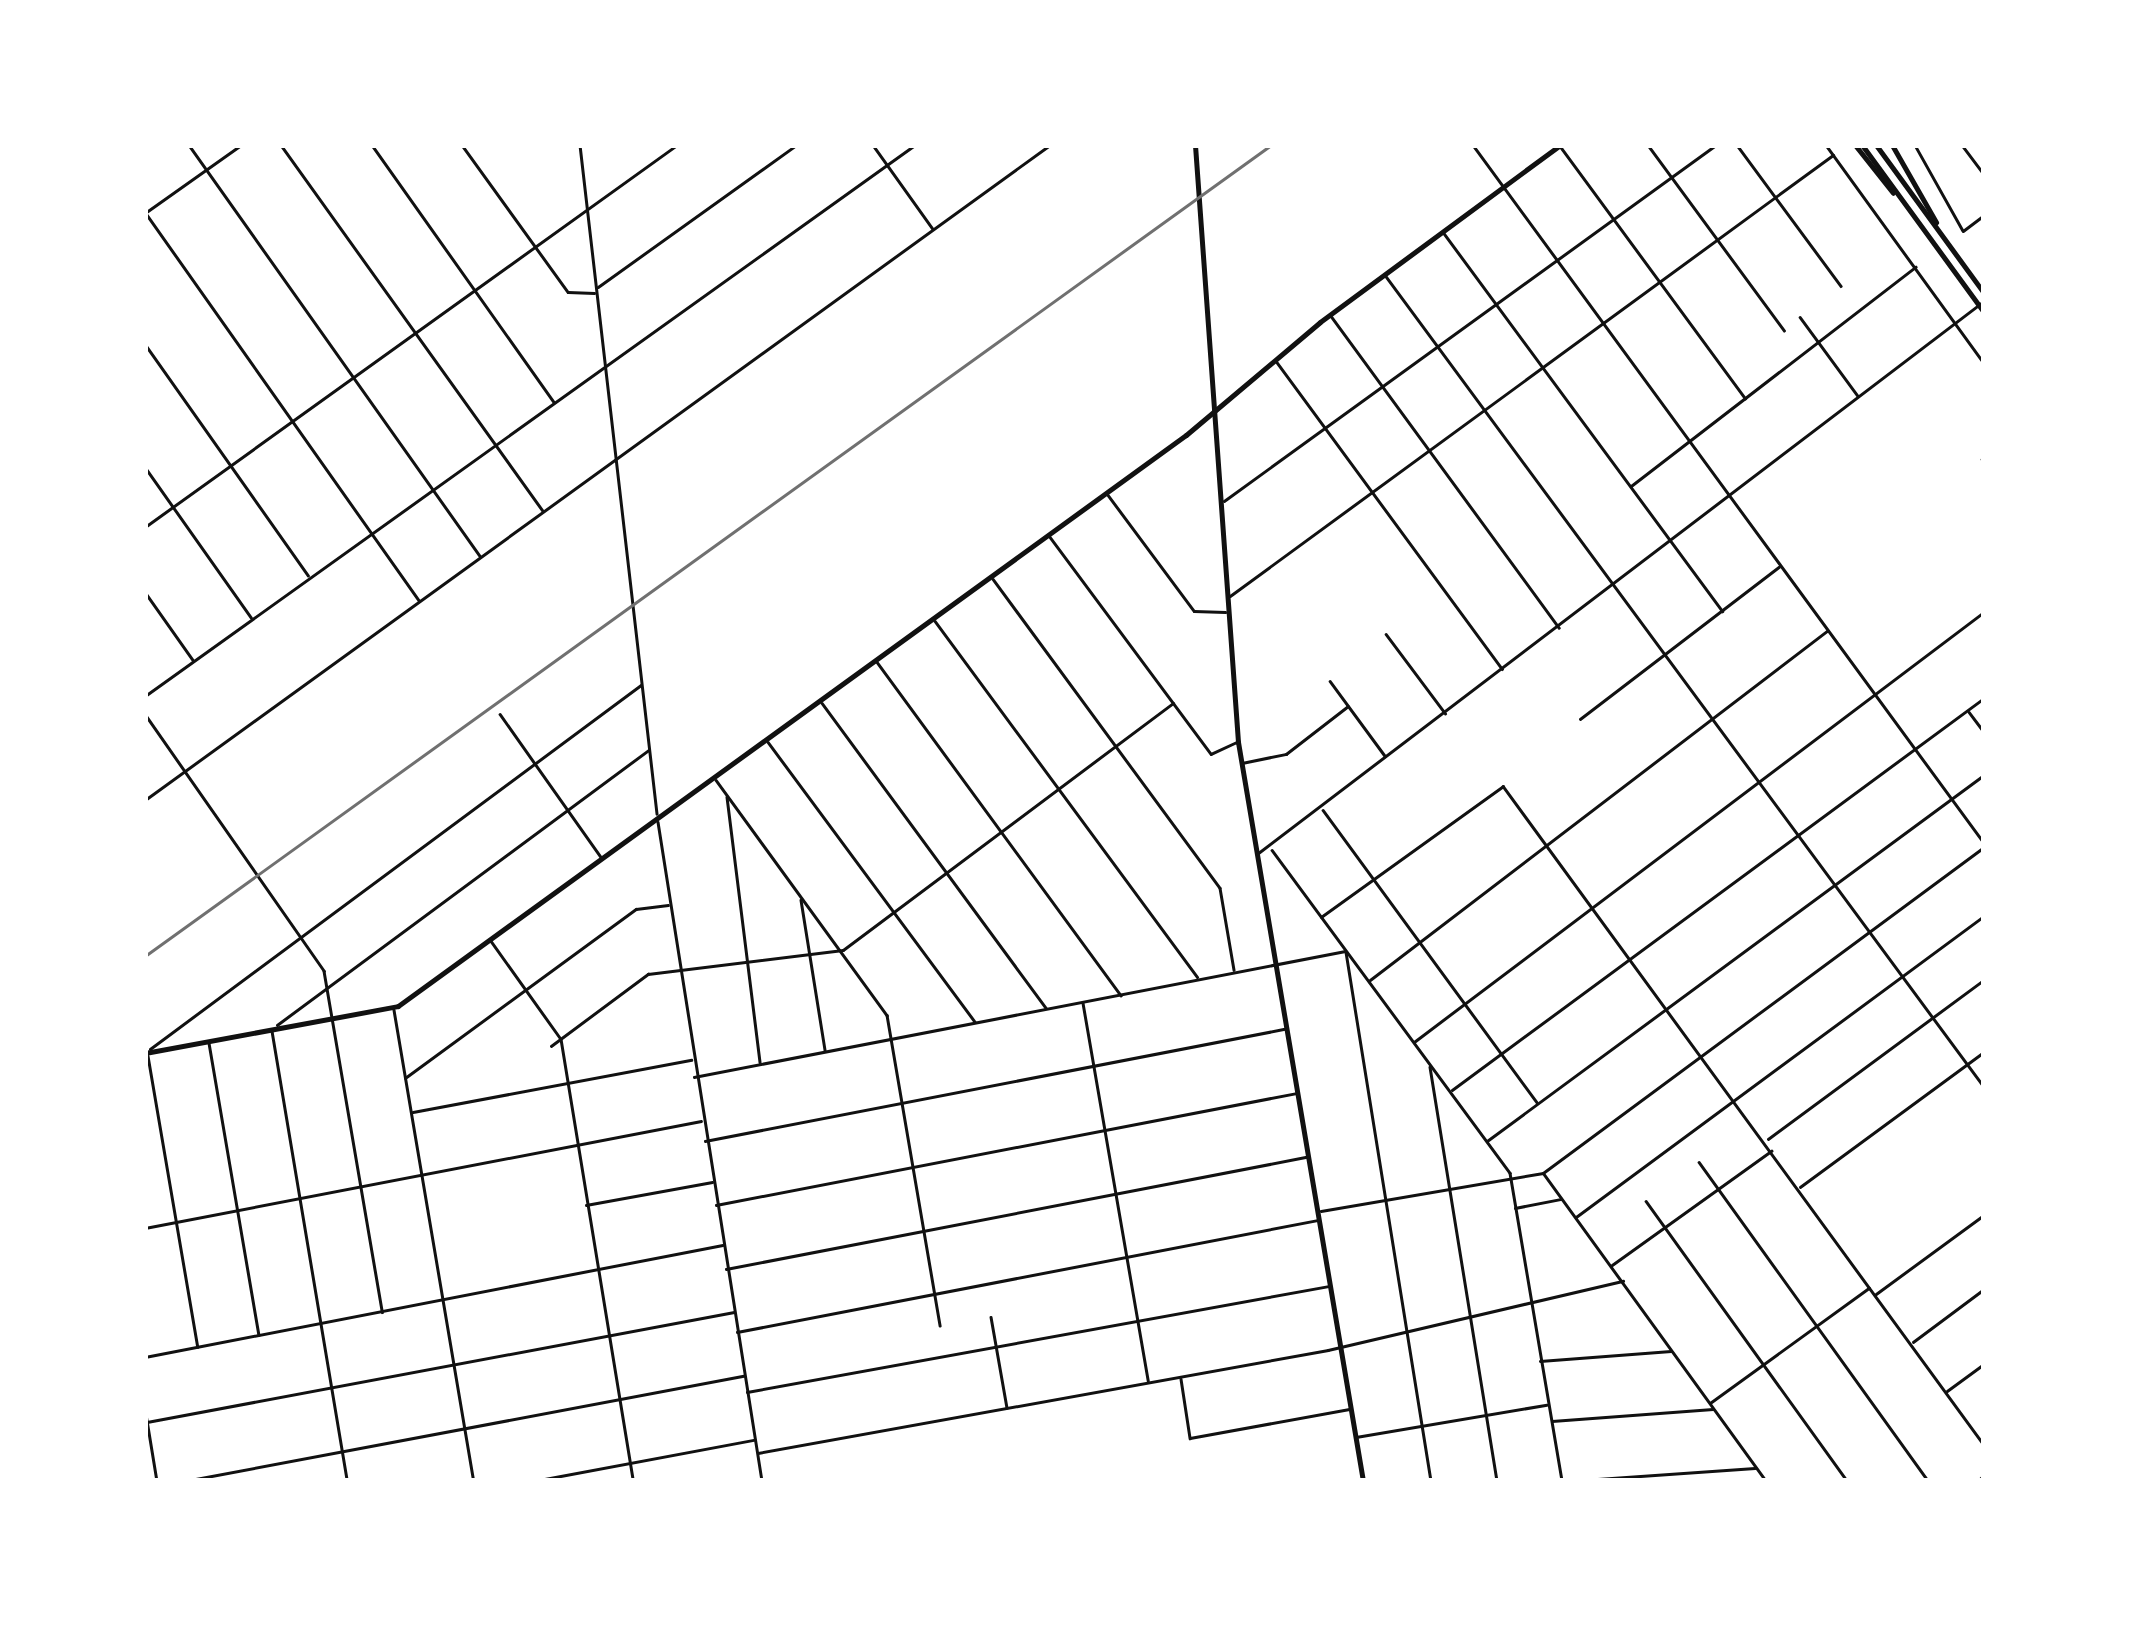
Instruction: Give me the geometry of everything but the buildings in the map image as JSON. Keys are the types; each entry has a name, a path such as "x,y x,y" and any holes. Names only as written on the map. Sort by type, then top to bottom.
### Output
{"main road":[{"path":"1196,145 1240,764 1363,1481"},
{"path":"146,1053 394,1009 1107,494 1217,410 1330,314 1560,145"},
{"path":"1858,145 1984,312"},
{"path":"1876,145 1984,293"},
{"path":"1892,145 1947,242"}],"street":[{"path":"189,145 480,557"},
{"path":"241,145 145,213 420,601"},
{"path":"281,145 542,510"},
{"path":"372,145 554,402"},
{"path":"462,145 568,292 597,290 796,145"},
{"path":"580,145 677,971 762,1481"},
{"path":"145,527 677,145"},
{"path":"873,145 933,228"},
{"path":"145,696 915,145"},
{"path":"145,800 1050,145"},
{"path":"1317,1212 1543,1173 1984,845 1473,145"},
{"path":"1560,145 1746,398"},
{"path":"1648,145 1784,330"},
{"path":"1223,501 1327,432 1716,145"},
{"path":"1738,145 1841,286"},
{"path":"1826,145 1984,362"},
{"path":"1915,145 1963,231 1984,215"},
{"path":"1962,145 1984,174"},
{"path":"1228,596 1374,496 1833,156"},
{"path":"1442,231 1722,611"},
{"path":"1630,488 1916,268"},
{"path":"1384,274 1984,1086"},
{"path":"1256,854 1271,848 1984,301"},
{"path":"1330,314 1559,627"},
{"path":"1800,318 1859,397"},
{"path":"145,344 310,577"},
{"path":"1276,361 1503,670"},
{"path":"145,467 252,619"},
{"path":"1107,494 1194,611 1230,612"},
{"path":"1049,536 1211,754 1238,742"},
{"path":"1580,719 1780,566"},
{"path":"992,578 1220,888 1235,972"},
{"path":"145,592 193,661"},
{"path":"1414,1042 1984,612"},
{"path":"934,620 1198,980"},
{"path":"1369,981 1827,631"},
{"path":"1386,634 1445,714"},
{"path":"877,662 1120,994"},
{"path":"1330,681 1387,758"},
{"path":"198,1346 146,1053 299,934 642,684"},
{"path":"1450,1091 1984,698"},
{"path":"822,703 1046,1009"},
{"path":"551,1046 645,976 841,952 1173,703"},
{"path":"1240,764 1286,754 1348,706"},
{"path":"1968,710 1984,732"},
{"path":"145,714 299,934 326,986 382,1312"},
{"path":"500,714 600,858"},
{"path":"768,742 975,1022"},
{"path":"347,1481 272,1031 326,986 650,749"},
{"path":"1486,1141 1984,775"},
{"path":"716,780 888,1015 940,1326"},
{"path":"1322,917 1499,784 1766,1141 1984,1445"},
{"path":"727,796 744,963 760,1064"},
{"path":"1322,808 1538,1103"},
{"path":"1271,848 1510,1179 1562,1481"},
{"path":"801,898 825,1052"},
{"path":"406,1078 636,909 668,904"},
{"path":"1576,1217 1984,916"},
{"path":"490,939 561,1039 633,1481"},
{"path":"694,1077 1346,951"},
{"path":"1346,951 1432,1481"},
{"path":"1766,1141 1984,980"},
{"path":"1083,1002 1148,1383"},
{"path":"394,1009 474,1481"},
{"path":"705,1141 1286,1029"},
{"path":"209,1042 259,1335"},
{"path":"1799,1188 1984,1052"},
{"path":"411,1112 691,1060"},
{"path":"1432,1066 1446,1190 1497,1481"},
{"path":"716,1205 1297,1093"},
{"path":"145,1228 702,1121"},
{"path":"1612,1266 1772,1150"},
{"path":"726,1269 1308,1156"},
{"path":"1699,1162 1928,1481"},
{"path":"1543,1173 1766,1481"},
{"path":"586,1205 712,1182"},
{"path":"1514,1208 1562,1198"},
{"path":"1646,1201 1847,1481"},
{"path":"1875,1294 1984,1215"},
{"path":"737,1332 1318,1220"},
{"path":"145,1356 722,1246"},
{"path":"757,1453 1340,1347 1406,1333 1467,1311 1623,1280"},
{"path":"747,1392 1330,1286"},
{"path":"1550,1421 1712,1406 1870,1288"},
{"path":"1911,1343 1984,1289"},
{"path":"147,1422 734,1312"},
{"path":"991,1317 1007,1408"},
{"path":"1540,1361 1672,1350"},
{"path":"1946,1392 1984,1364"},
{"path":"185,1481 744,1376"},
{"path":"1180,1377 1190,1438 1351,1409"},
{"path":"1356,1438 1547,1404"},
{"path":"145,1408 158,1481"},
{"path":"534,1481 755,1439"},
{"path":"145,1464 154,1462"},
{"path":"1569,1481 1756,1467"},
{"path":"1978,1481 1984,1476"}],"railway":[{"path":"145,956 1271,145"}]}
